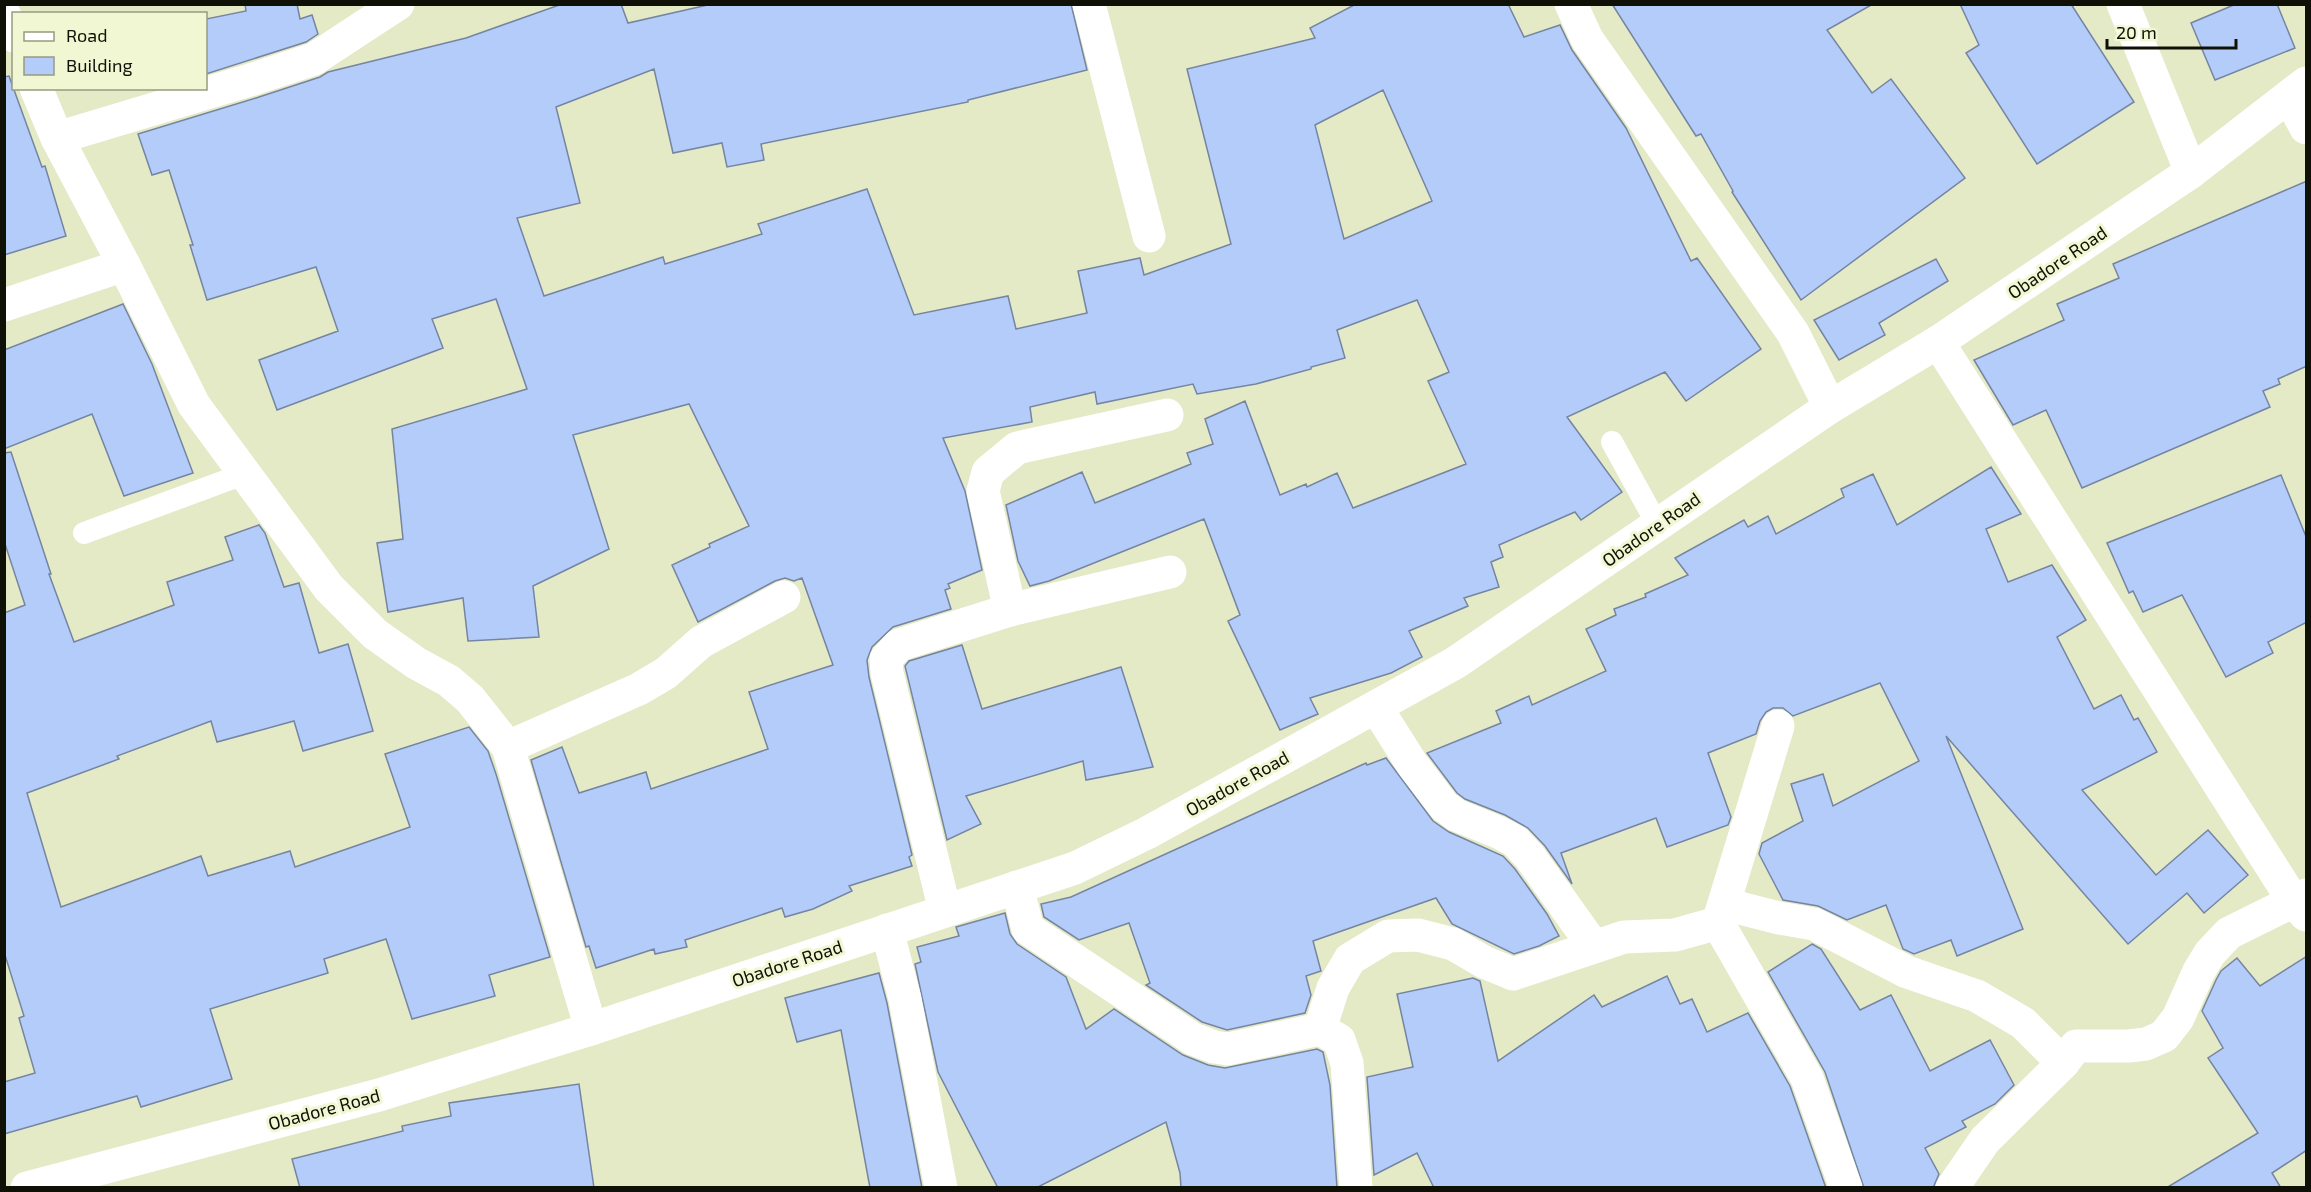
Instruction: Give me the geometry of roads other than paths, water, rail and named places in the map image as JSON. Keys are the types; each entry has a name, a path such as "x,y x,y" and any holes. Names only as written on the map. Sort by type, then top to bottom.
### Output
{"street":[{"path":"57,138 314,59 398,4"},
{"path":"1089,4 1149,236"},
{"path":"1570,4 1587,39 1793,333 1830,407"},
{"path":"2123,4 2191,172"},
{"path":"4,14 12,32"},
{"path":"37,90 57,138 194,405 329,588 375,634 416,663 449,681 463,693 508,747 591,1029"},
{"path":"2298,90 2307,128"},
{"name":"Obadore Road","path":"27,1188 379,1095 591,1029 1075,868 1147,833 1455,663 1830,407 1938,342 2191,172 2298,90"},
{"path":"4,305 124,265"},
{"path":"1938,342 2302,904 2229,933 2210,953 2199,971 2178,1018 2164,1036 2146,1044 2129,1046 2076,1046 2063,1063 1985,1140 1952,1188"},
{"path":"1010,610 983,491 988,472 1017,448 1167,415"},
{"path":"945,911 887,673 886,659 899,645 1010,610 1170,572"},
{"path":"508,747 639,689 666,673 701,642 784,597"},
{"path":"1376,707 1412,764 1444,806 1456,815 1515,841 1530,857 1594,947"},
{"path":"1778,726 1721,913 1807,1078 1846,1188"},
{"path":"1017,887 1028,929 1193,1039 1214,1047 1228,1049 1320,1029 1339,1040 1347,1063 1356,1188"},
{"path":"1320,1029 1333,988 1350,959 1388,936 1418,935 1452,944 1484,962 1513,974 1624,937 1676,935 1721,913 1779,918 1814,924 1907,972 1977,996 2023,1023 2063,1063"},
{"path":"887,930 905,999 941,1188"}],"lane":[{"path":"1612,442 1657,524"},
{"path":"84,533 244,474"}]}
